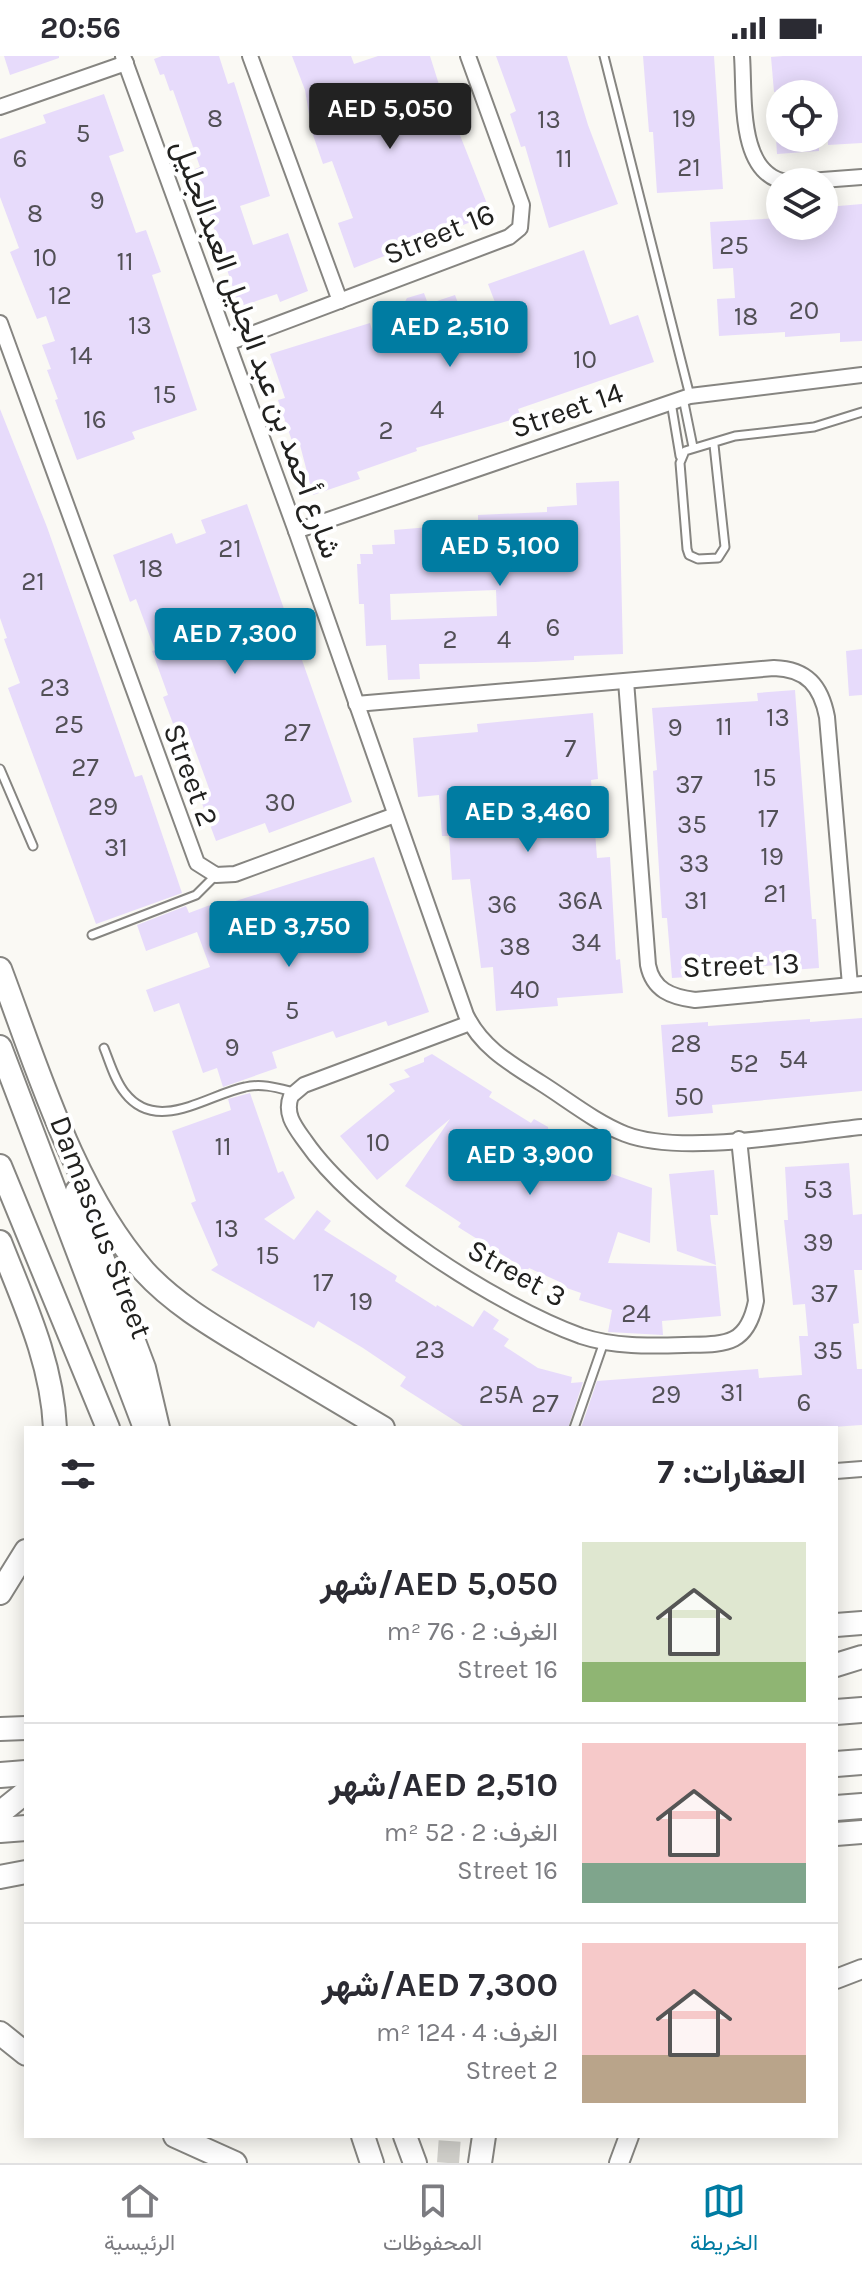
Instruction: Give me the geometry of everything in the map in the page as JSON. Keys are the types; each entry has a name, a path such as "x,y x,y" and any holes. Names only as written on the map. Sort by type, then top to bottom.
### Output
{"highway":[{"path":"838,1712 862,1710"},
{"path":"838,1764 862,1762"},
{"path":"0,1775 24,1773"},
{"path":"838,1808 862,1806"},
{"path":"0,1830 24,1828"}],"main road":[{"path":"0,969 49,1101 96,1204 145,1273 175,1300 208,1323 380,1426"},
{"name":"Damascus Street","path":"0,1047 144,1426"},
{"path":"49,1101 69,1171 144,1368 158,1426"},
{"path":"0,1166 106,1423"},
{"path":"0,1242 45,1360 51,1381 55,1426"},
{"path":"0,1593 24,1554"},
{"path":"838,1617 862,1620"},
{"path":"838,1625 862,1620"},
{"path":"838,1664 862,1657"},
{"path":"0,1729 24,1728"},
{"path":"0,1813 24,1794"},
{"path":"838,1834 862,1832"},
{"path":"0,1877 24,1872"},
{"path":"0,2033 24,2052"},
{"path":"179,2138 235,2163"},
{"path":"364,2138 372,2163"},
{"path":"406,2138 415,2163"},
{"path":"480,2163 484,2138"}],"street":[{"path":"250,56 340,301"},
{"name":"Street 16","path":"228,343 509,237 520,228 522,205 468,56"},
{"path":"742,56 750,152 766,173"},
{"path":"0,107 124,60"},
{"name":"شارع أحمد بن عبد الجليل العبدالجليل","path":"124,60 296,531 470,1023 487,1046 501,1057 623,1133 673,1143 862,1127"},
{"path":"838,179 862,177"},
{"name":"Street 2","path":"0,323 191,852 197,863 216,875"},
{"name":"Street 14","path":"296,531 681,398 862,375"},
{"name":"Street 13","path":"356,704 774,668 797,670 814,684 827,717 856,984 695,1000 673,996 656,985 648,965 626,681"},
{"path":"216,875 235,874 395,815"},
{"path":"294,1092 312,1081 470,1023"},
{"name":"Street 3","path":"294,1092 288,1108 293,1122 325,1166 365,1207 456,1270 536,1317 604,1342 644,1346 719,1345 744,1332 753,1315 755,1290 739,1139"},
{"path":"838,1471 862,1469"},
{"path":"838,1978 862,1969"},
{"path":"619,2163 628,2138"}],"lane":[{"path":"604,56 693,447"},
{"path":"681,398 680,459 688,552 694,559 718,558 725,547 714,445"},
{"path":"680,459 685,451 693,447 714,445 735,436 814,427 862,412"},
{"path":"0,769 33,846"},
{"path":"92,935 196,895 216,875"},
{"path":"104,1048 124,1092 133,1101 155,1111 180,1110 246,1086 265,1085 294,1092"},
{"path":"575,1426 604,1342"}],"building":[{"path":"4,56 59,56 59,58 10,75"},
{"path":"162,56 219,56 228,84 234,82 270,196 240,206 253,245 288,233 308,291 280,302 277,294 239,307 195,169 200,167 173,90 170,91 164,74 160,75 154,59"},
{"path":"292,56 351,56 354,64 378,56 430,56 452,126 456,125 491,214 354,268 338,223 353,218 332,161 323,164 312,132 305,90"},
{"path":"496,56 567,56 588,125 618,204 549,228 525,146 521,147 510,114 516,111"},
{"path":"643,56 714,56 723,189 657,193"},
{"path":"862,56 862,143 838,144 838,80 773,80 771,57"},
{"path":"104,94 124,151 109,156 136,233 146,230 161,272 152,275 197,410 132,432 135,439 77,460 55,400 58,399 47,370 51,369 42,345 55,341 46,316 37,319 10,252 19,248 0,197 0,139 46,123 43,115"},
{"path":"862,204 862,341 840,342 840,333 785,337 785,332 719,336 717,299 735,298 733,268 713,269 710,222 766,219 766,240 838,240 838,206"},
{"path":"584,250 610,325 638,315 654,362 518,409 521,417 416,448 417,451 357,472 360,479 313,495 300,445 294,447 278,400 285,398 270,354 370,323 377,346 394,303 402,307 407,298 424,293 428,304 455,295 461,311 467,309 468,314 496,305 488,284"},
{"path":"0,409 47,527 135,777 142,775 182,893 96,924 8,688 20,683 0,618"},
{"path":"619,481 623,654 574,656 574,660 535,662 419,664 420,679 388,680 386,645 366,646 364,604 359,604 357,564 361,564 360,554 373,554 372,545 395,544 394,530 478,523 478,515 547,512 547,507 577,505 576,483","holes":["496,590 497,616 391,620 390,594"]},
{"path":"247,504 352,802 269,833 265,823 216,841 200,798 211,794 186,725 175,729 163,697 168,695 152,651 155,650 136,599 130,602 113,555 172,533 176,544 206,533 201,520"},
{"path":"862,649 862,695 849,696 846,651"},
{"path":"795,690 812,919 816,919 819,968 777,971 776,965 716,970 717,975 672,978 667,918 662,918 652,708 758,701 757,693"},
{"path":"593,713 598,779 591,780 597,858 610,857 616,960 620,959 623,993 557,998 558,1006 496,1011 493,967 481,968 470,879 452,880 449,836 442,836 439,795 418,797 413,738 478,732 477,724"},
{"path":"374,857 429,1012 388,1026 386,1021 336,1038 333,1031 272,1052 277,1068 223,1087 217,1068 203,1073 179,1003 154,1012 146,990 210,967 197,932 146,951 137,925 186,906 189,913 218,902 220,906"},
{"path":"862,1018 862,1091 712,1105 713,1113 668,1117 661,1025 708,1022 708,1026"},
{"path":"432,1054 492,1092 489,1097 531,1123 534,1119 548,1127 549,1137 569,1149 573,1142 606,1163 601,1170 652,1188 650,1243 618,1232 608,1263 716,1266 721,1316 662,1321 663,1335 608,1332 612,1310 579,1300 581,1293 529,1268 526,1274 512,1266 514,1262 458,1227 461,1223 405,1186 450,1119 377,1180 340,1136 395,1091 389,1084 410,1077 404,1070 424,1062 424,1058"},
{"path":"250,1093 278,1173 283,1171 295,1198 264,1219 294,1240 317,1210 331,1221 324,1230 397,1276 395,1281 436,1307 473,1327 484,1310 499,1320 493,1329 509,1339 504,1346 538,1368 572,1377 571,1383 583,1382 569,1426 463,1426 400,1386 406,1377 363,1348 318,1321 314,1328 211,1270 218,1265 191,1203 196,1201 172,1131 231,1110 228,1099"},
{"path":"849,1163 853,1215 862,1214 862,1270 854,1270 859,1323 853,1324 857,1369 862,1369 862,1425 582,1426 597,1381 758,1369 759,1378 802,1375 799,1336 808,1336 805,1304 793,1305 784,1220 788,1220 785,1167"},
{"path":"714,1170 718,1215 710,1215 716,1265 677,1251 669,1174"}],"tunnel":[{"path":"448,2163 450,2138"}]}
